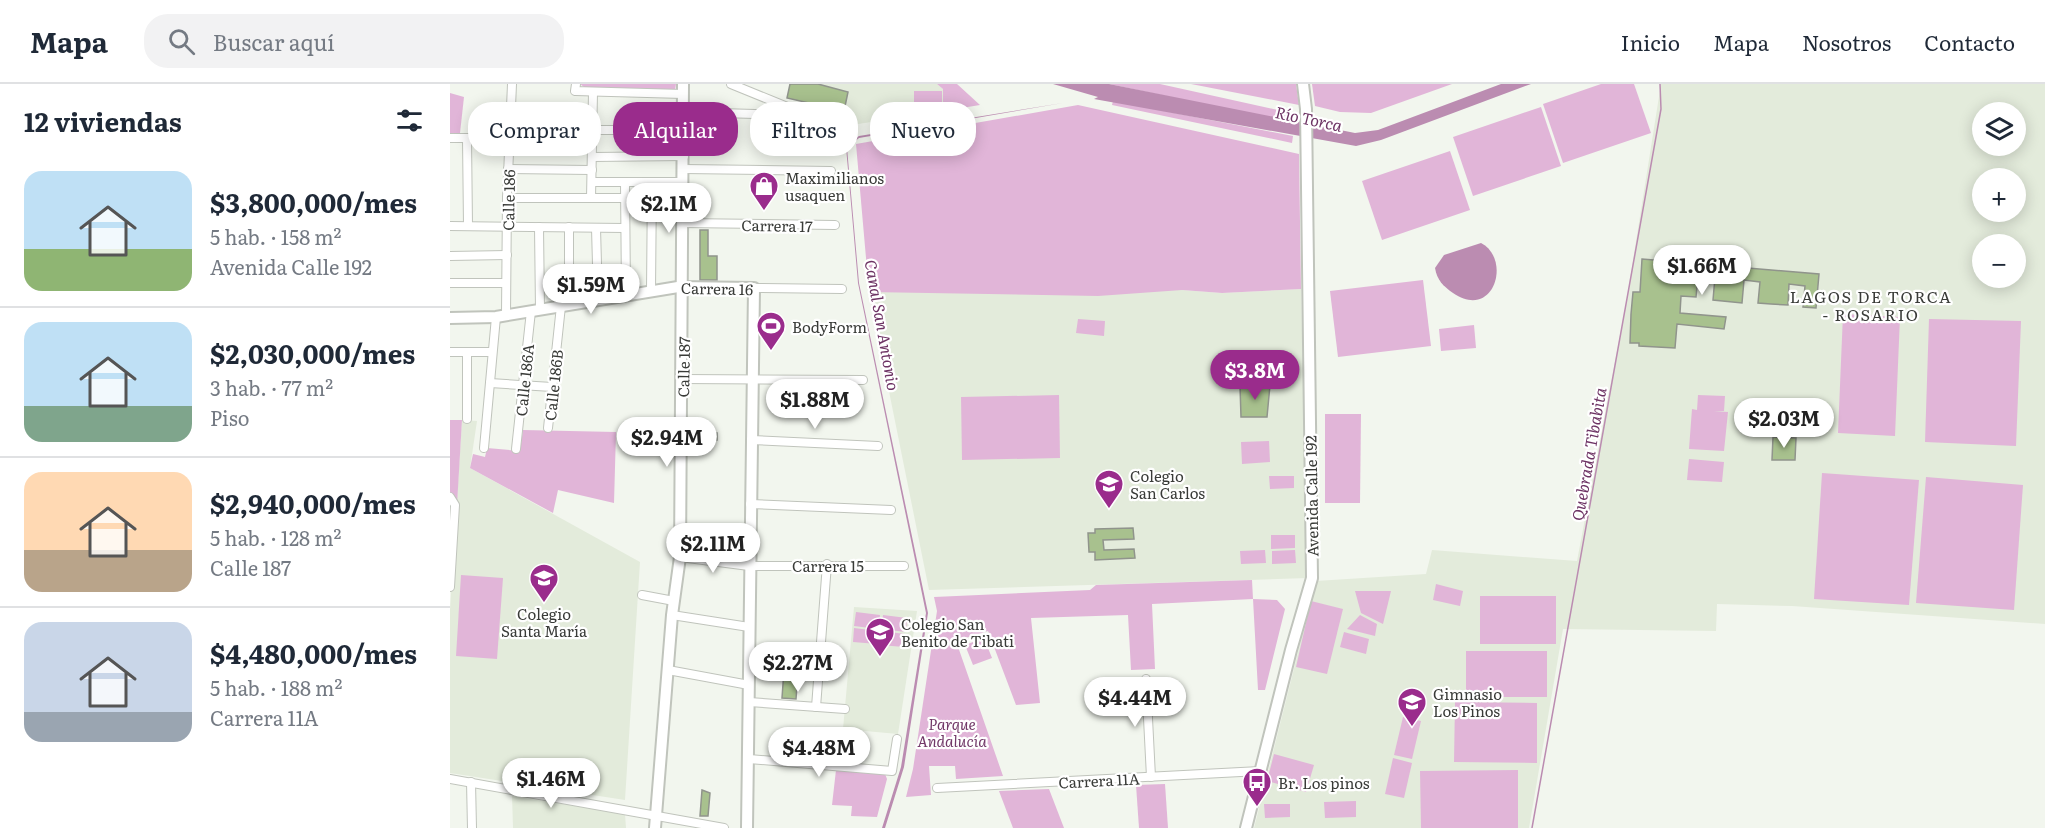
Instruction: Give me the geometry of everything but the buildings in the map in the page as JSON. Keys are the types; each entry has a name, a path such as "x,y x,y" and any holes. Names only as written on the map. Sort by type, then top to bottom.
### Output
{"street":[{"name":"Calle 186","path":"511,102 512,84"},
{"path":"731,84 776,102"},
{"name":"Avenida Calle 192","path":"1246,828 1312,578 1306,121 1303,84"},
{"path":"574,86 593,92 683,89"},
{"path":"593,92 593,102"},
{"path":"450,138 467,138 468,226"},
{"name":"Calle 186","path":"484,448 492,352 506,283 509,156"},
{"path":"591,198 592,157 684,156"},
{"name":"Calle 187","path":"656,828 672,615 680,557 684,156"},
{"path":"508,169 592,170"},
{"path":"683,169 831,171"},
{"path":"592,182 683,182"},
{"path":"625,182 626,295"},
{"path":"651,291 652,182"},
{"path":"507,198 625,198"},
{"name":"Carrera 17","path":"683,223 835,225"},
{"path":"450,226 625,228"},
{"name":"Calle 186A","path":"516,449 523,386 536,310 539,227"},
{"name":"Calle 186B","path":"548,428 565,305 569,227"},
{"path":"596,228 598,300"},
{"path":"450,256 507,255"},
{"path":"450,283 506,283"},
{"name":"Carrera 16","path":"450,318 501,316 684,287 842,289"},
{"path":"747,828 754,288"},
{"path":"450,352 492,352"},
{"path":"467,352 467,419"},
{"path":"682,379 863,380"},
{"path":"490,384 552,387"},
{"path":"751,440 878,446"},
{"path":"450,587 452,499"},
{"path":"750,504 891,510"},
{"name":"Carrera 15","path":"680,557 749,566 827,564 904,566"},
{"path":"816,707 827,564"},
{"path":"642,595 674,601"},
{"path":"672,615 749,627"},
{"path":"668,670 749,685"},
{"path":"1146,679 1151,777"},
{"path":"749,702 845,709"},
{"path":"749,759 892,771 897,739"},
{"name":"Carrera 11A","path":"937,788 1260,771"},
{"path":"450,779 656,814 724,828"},
{"path":"471,782 472,828"}],"shaded area":[{"path":"818,84 937,84 943,89 943,102 870,102 870,122 858,124 858,102 846,102 848,92"},
{"path":"1053,84 1109,84 1355,133 1378,130 1501,84 1531,84 1381,140 1356,146 1094,99 1098,97"},
{"path":"1661,84 2045,84 2045,624 1792,606 1717,604 1716,631 1563,629 1529,828 1254,828 1316,581 1426,574 1432,550 1577,561 1627,298"},
{"path":"1063,103 976,118 976,117"},
{"path":"870,134 858,139 859,136"},
{"path":"847,156 859,283 928,613 904,767 885,828 882,828 901,767 926,613 858,283"},
{"path":"1481,243 1490,251 1497,273 1488,294 1479,299 1467,300 1443,285 1435,268 1444,255"},
{"name":"Colegio San Carlos","path":"1301,289 1308,578 929,590 869,292 1182,290 1222,293"},
{"name":"Colegio Santa María","path":"462,420 477,421 470,468 640,562 625,800 450,773 450,610"},
{"name":"Colegio San Benito de Tibati","path":"854,607 917,611 898,734 843,729"},
{"path":"512,796 625,814 626,828 513,828"}],"green space":[{"path":"580,84 676,84 675,90 584,87"},
{"path":"937,84 957,84 980,105 976,106 976,102 943,102 943,89"},
{"path":"1109,84 1160,84 1296,114 1294,123"},
{"path":"1191,84 1296,84 1299,105"},
{"path":"1312,84 1452,84 1371,113 1340,112 1315,106"},
{"path":"1601,84 1634,84 1651,133 1563,163 1543,104"},
{"path":"914,91 942,91 942,102 914,102"},
{"path":"450,93 464,97 460,133 450,133"},
{"path":"1113,101 1293,136 1292,143 1112,105"},
{"path":"1078,105 1299,154 1301,289 1222,293 1182,290 1098,296 869,292 857,156 858,144 870,142 870,156 976,156 976,123"},
{"path":"1541,107 1561,166 1473,196 1453,137"},
{"path":"1450,151 1470,210 1382,240 1362,181"},
{"path":"1423,280 1431,346 1338,357 1330,291"},
{"path":"1843,314 1900,317 1895,436 1838,433"},
{"path":"1078,319 1105,321 1104,336 1076,333"},
{"path":"1929,319 2021,321 2016,446 1925,442"},
{"path":"1474,325 1476,348 1441,351 1439,329"},
{"path":"1059,395 1060,458 962,460 961,397"},
{"path":"1698,395 1725,396 1724,411 1714,411 1728,412 1724,451 1689,449 1692,409 1697,410"},
{"path":"1325,414 1361,414 1360,503 1325,503"},
{"path":"450,420 462,420 457,505 450,494"},
{"path":"523,430 616,432 614,503 558,490 553,513 470,468 473,454 485,457 487,448 520,451"},
{"path":"1269,441 1270,462 1242,464 1241,442"},
{"path":"1689,459 1724,462 1722,482 1687,480"},
{"path":"1822,473 1919,480 1909,605 1814,599"},
{"path":"1269,476 1294,476 1294,488 1270,489"},
{"path":"1926,477 2023,485 2014,610 1916,603"},
{"path":"1271,535 1295,535 1295,548 1271,549"},
{"path":"1265,550 1266,563 1241,564 1240,551"},
{"path":"1295,550 1296,563 1272,564 1272,551"},
{"path":"461,575 503,578 497,659 456,656"},
{"name":"Parque Andalucía","path":"1252,580 1253,599 1152,604 1155,669 1131,670 1128,615 1031,618 1040,703 1016,705 988,631 956,641 1003,776 956,779 955,766 929,766 931,795 906,797 913,769 937,611 934,597 1090,590 1096,585"},
{"path":"1436,584 1463,591 1460,606 1433,600"},
{"path":"1355,591 1391,591 1383,624 1361,613"},
{"path":"1480,596 1556,596 1556,644 1480,644"},
{"path":"1253,599 1277,600 1285,609 1265,690 1258,690"},
{"path":"1311,601 1343,609 1327,674 1296,667"},
{"path":"856,612 880,615 878,629 854,626"},
{"path":"883,615 907,618 906,632 881,629"},
{"path":"1360,615 1377,624 1375,636 1347,629"},
{"path":"854,628 878,631 877,644 853,642"},
{"path":"881,631 905,634 904,647 880,645"},
{"path":"1344,632 1369,639 1366,654 1340,647"},
{"path":"984,638 992,658 973,665 965,645"},
{"path":"1466,651 1547,651 1547,697 1466,697"},
{"path":"1455,702 1537,703 1537,763 1454,762"},
{"path":"1403,717 1421,721 1412,759 1394,755"},
{"path":"1274,754 1314,765 1306,792 1267,781"},
{"path":"1393,758 1412,763 1404,798 1385,794"},
{"path":"836,770 885,774 887,779 877,817 851,816 852,806 832,805"},
{"path":"1518,770 1518,828 1421,828 1420,771"},
{"path":"1165,784 1168,828 1139,828 1136,785"},
{"path":"1049,789 1064,828 1013,828 999,791"},
{"path":"1356,801 1356,817 1325,818 1324,802"},
{"path":"1264,804 1290,804 1290,817 1265,818"}],"waterway":[{"name":"Quebrada Tibabita","path":"1532,828 1661,109 1660,84"}],"place":[{"name":"Maximilianos usaquen","path":"764,212"},
{"name":"BodyForm","path":"771,352"},
{"name":"Colegio San Carlos","path":"1109,510"},
{"name":"Colegio Santa María","path":"544,604"},
{"name":"Colegio San Benito de Tibati","path":"880,658"},
{"name":"Gimnasio Los Pinos","path":"1412,728"},
{"name":"Br. Los pinos","path":"1257,808"}],"district":[{"name":"LAGOS DE TORCA - ROSARIO","path":"1871,305"}],"water label":[{"name":"Río Torca","path":"1309,118"},
{"name":"Canal San Antonio","path":"883,325"}]}
